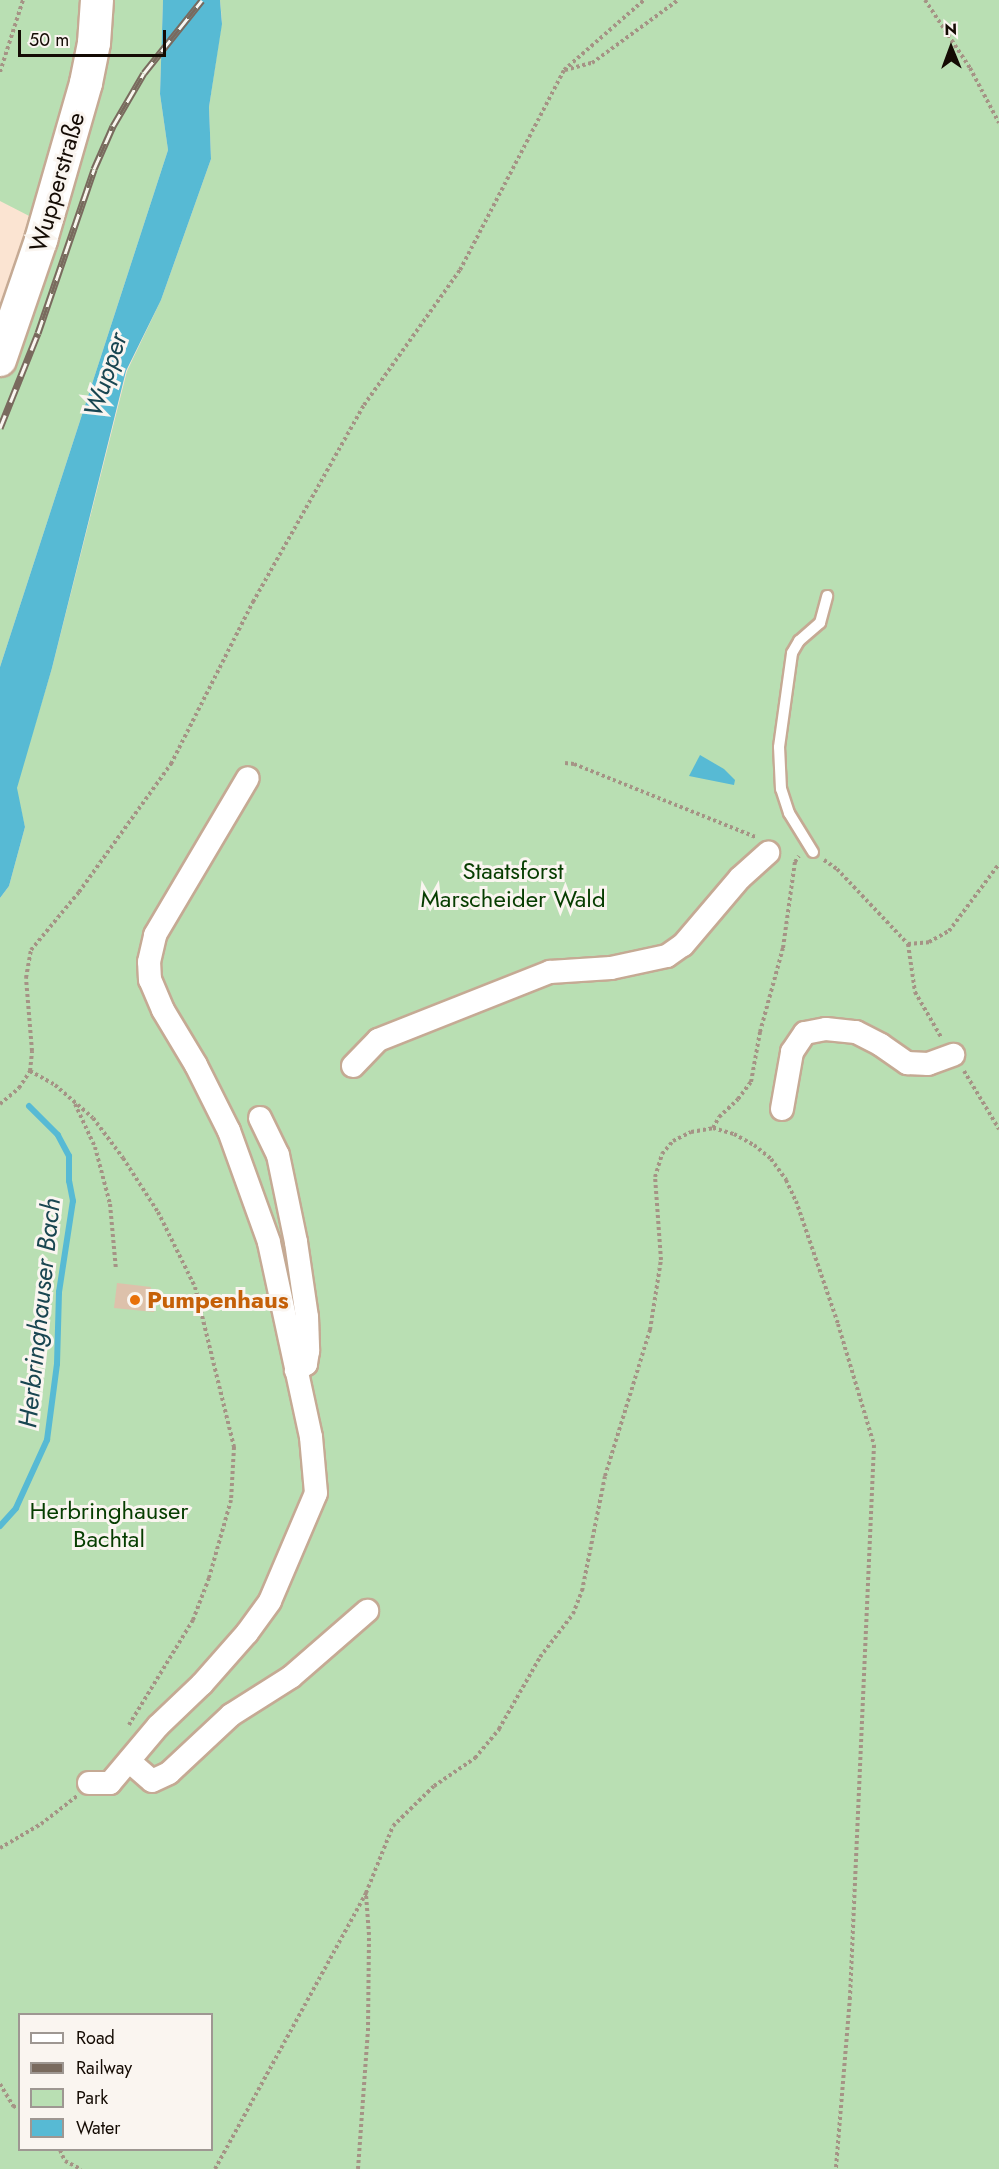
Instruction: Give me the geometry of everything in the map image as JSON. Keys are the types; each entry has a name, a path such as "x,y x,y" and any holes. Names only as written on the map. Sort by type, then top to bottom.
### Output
{"main road":[{"name":"Wupperstraße","path":"0,360 41,240 86,84 93,43 96,0"}],"street":[{"path":"89,1783 110,1783 158,1726 202,1684 248,1633 270,1601 316,1493 310,1437 268,1242 229,1131 196,1065 163,1010 150,980 149,962 155,935 248,778"},
{"path":"353,1066 378,1040 550,972 611,968 668,956 683,945 766,846"},
{"path":"782,1109 792,1052 805,1033 826,1029 856,1032 881,1045 907,1063 928,1064 953,1055"},
{"path":"260,1118 278,1155 296,1242 307,1317 306,1364 296,1370"},
{"path":"129,1761 152,1781 169,1773 231,1715 291,1677 367,1611"}],"lane":[{"path":"813,852 789,813 781,789 779,747 792,653 799,641 820,622 827,596"}],"path":[{"path":"0,72 23,0"},
{"path":"0,1104 19,1088 30,1071 32,1051 26,978 31,950 79,892 171,764 253,602 364,405 460,270 564,70 644,0"},
{"path":"564,70 592,63 678,0"},
{"path":"925,0 970,68 999,123"},
{"path":"565,763 574,764 766,846"},
{"path":"713,1128 719,1117 738,1099 751,1082 760,1032 783,948 795,862 801,853 793,850"},
{"path":"813,852 837,869 908,944 929,942 949,931 999,864"},
{"path":"30,1071 72,1099 93,1118 123,1158 158,1212 195,1287 234,1447 231,1500 209,1578 192,1620 123,1734"},
{"path":"72,1099 95,1147 110,1204 116,1270"},
{"path":"214,2169 366,1893 393,1826 434,1786 475,1758 499,1729 540,1657 573,1614 582,1591 606,1476 634,1388 652,1320 661,1260 655,1177 662,1154 673,1142 691,1132 713,1128 734,1134 754,1145 771,1159 786,1180 796,1201 838,1324 874,1445 850,1997 836,2169"},
{"path":"0,1848 70,1804 89,1783"},
{"path":"358,2169 368,2031 369,1935 366,1893"},
{"path":"0,2084 13,2106 18,2108"},
{"path":"60,2151 65,2161 81,2169"}],"green space":[{"path":"0,0 163,0 160,94 168,150 0,667 0,324 37,220 0,201"},
{"name":"Staatsforst Marscheider Wald","path":"220,0 999,0 999,2169 0,2169 0,898 9,886 25,827 16,788 52,668 127,371 161,300 211,159 209,107 222,21"}],"water":[{"name":"Wupper","path":"163,0 220,0 222,24 209,107 211,159 161,300 126,371 52,668 17,788 25,827 9,886 0,898 0,667 168,150 160,94"},
{"path":"700,755 724,769 735,780 734,785 689,776"}],"building":[{"name":"Pumpenhaus","path":"117,1283 151,1287 150,1292 156,1293 154,1312 114,1308"}],"waterway":[{"name":"Herbringhauser Bach","path":"0,1526 16,1508 47,1440 57,1364 59,1292 73,1201 69,1181 69,1156 58,1135 29,1106"}],"railway":[{"path":"0,428 38,333 94,169 113,126 144,73 202,0"}],"place":[{"name":"Pumpenhaus","path":"135,1300"}],"park label":[{"name":"Herbringhauser Bachtal","path":"109,1525"}]}
